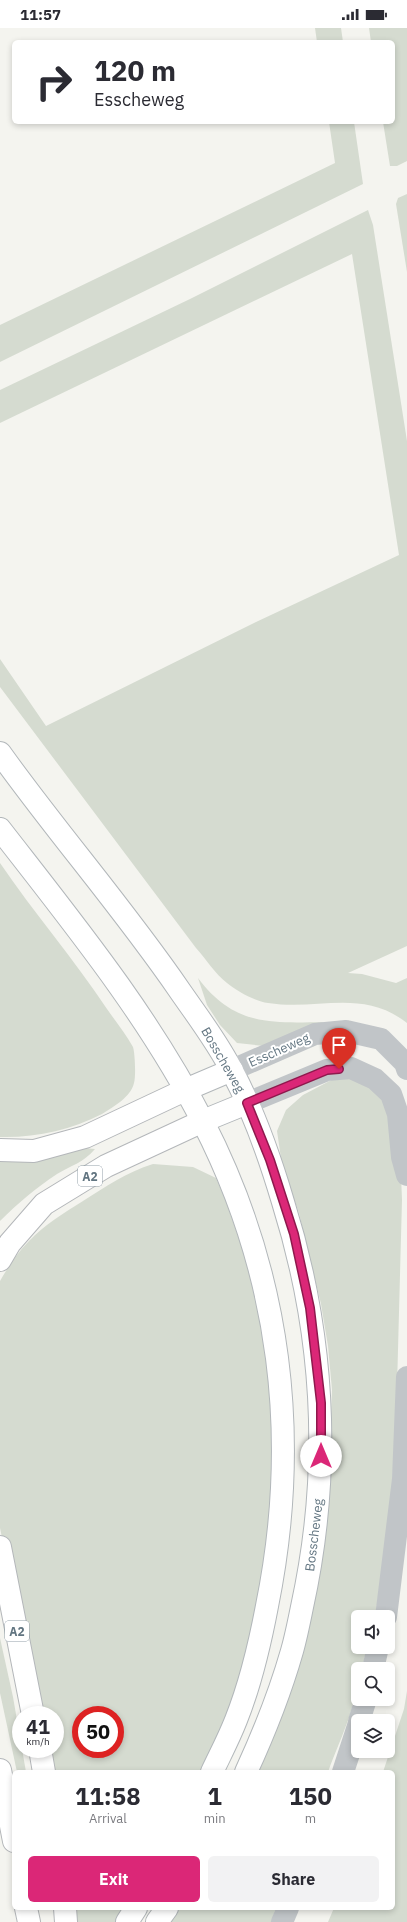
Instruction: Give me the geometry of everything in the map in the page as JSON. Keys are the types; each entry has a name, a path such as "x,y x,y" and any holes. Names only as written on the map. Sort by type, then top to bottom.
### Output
{"main road":[{"name":"Bosscheweg","path":"0,753 32,797 148,944 232,1070 270,1160 294,1234 310,1308 321,1403 319,1509 310,1570 293,1650 266,1728 247,1770"},
{"path":"0,829 107,967 150,1030 203,1121 228,1175 254,1246 269,1307 281,1377 284,1464 275,1566 260,1641 236,1719 213,1770"},
{"path":"0,1150 34,1151 85,1137 185,1090 232,1070"},
{"path":"203,1121 247,1103"},
{"name":"A2","path":"0,1260 10,1243 44,1204 106,1166 203,1121"},
{"name":"A2","path":"0,1547 32,1706"},
{"path":"42,1758 44,1770"},
{"path":"0,1770 12,1832"},
{"path":"26,1910 29,1922"},
{"path":"65,1910 66,1922"},
{"path":"127,1922 135,1910"},
{"path":"157,1922 166,1910"}],"street":[{"name":"Esscheweg","path":"232,1070 315,1034 346,1031 381,1039 405,1063 407,1069"},
{"path":"247,1103 327,1070 351,1068 375,1079 390,1094 398,1114 402,1157 407,1175"},
{"path":"387,1610 403,1479 407,1377"},
{"path":"344,1770 351,1747"},
{"path":"282,1922 287,1910"}],"shaded area":[{"path":"315,28 341,28 343,40 317,40"},
{"path":"369,28 407,28 407,161 397,166 390,166 383,124 395,124 395,40 371,40"},
{"path":"329,124 354,124 363,184 0,362 0,325 335,163"},
{"path":"407,194 407,272 396,204 398,198"},
{"path":"368,210 373,225 407,441 407,946 348,973 362,974 396,983 407,978 407,1023 390,1012 373,1006 356,1003 286,1005 263,1002 246,995 227,983 196,948 0,687 0,659 46,726 256,622 399,555 352,254 0,423 0,390 190,299"},
{"path":"0,863 26,900 81,972 124,1033 133,1047 135,1065 134,1083 129,1093 116,1105 102,1114 65,1129 13,1137 0,1137"},
{"path":"198,978 212,994 225,1005 239,1013 270,1021 324,1022 276,1043 264,1046 237,1043 220,1025 207,1005"},
{"path":"341,1075 383,1093 400,1150 402,1200 397,1387 392,1491 376,1610 351,1610 351,1654 365,1654 364,1662 351,1662 351,1706 353,1706 329,1770 255,1770 328,1506 332,1390 328,1346 321,1304 299,1213 282,1165 277,1131 286,1110 303,1095"},
{"path":"83,1148 95,1149 82,1161 57,1174 42,1185 20,1202 0,1221 0,1161"},
{"path":"153,1164 193,1167 216,1178 244,1253 261,1323 271,1389 274,1434 267,1570 235,1699 206,1770 48,1770 46,1758 64,1758 64,1706 36,1706 0,1528 0,1281 21,1250 41,1230 108,1185 143,1167"},
{"path":"0,1638 15,1706 12,1706 12,1749 0,1693"},
{"path":"407,1691 407,1922 328,1922 333,1910 395,1910 395,1770 384,1770 388,1758 395,1758 395,1736 404,1709"},
{"path":"14,1758 24,1758 26,1770 17,1770"},
{"path":"69,1910 123,1910 115,1922 71,1922"},
{"path":"175,1910 275,1910 271,1922 167,1922"}],"route":[{"path":"321,1456 321,1403 310,1308 294,1234 270,1160 247,1103 327,1070 339,1069"}]}
